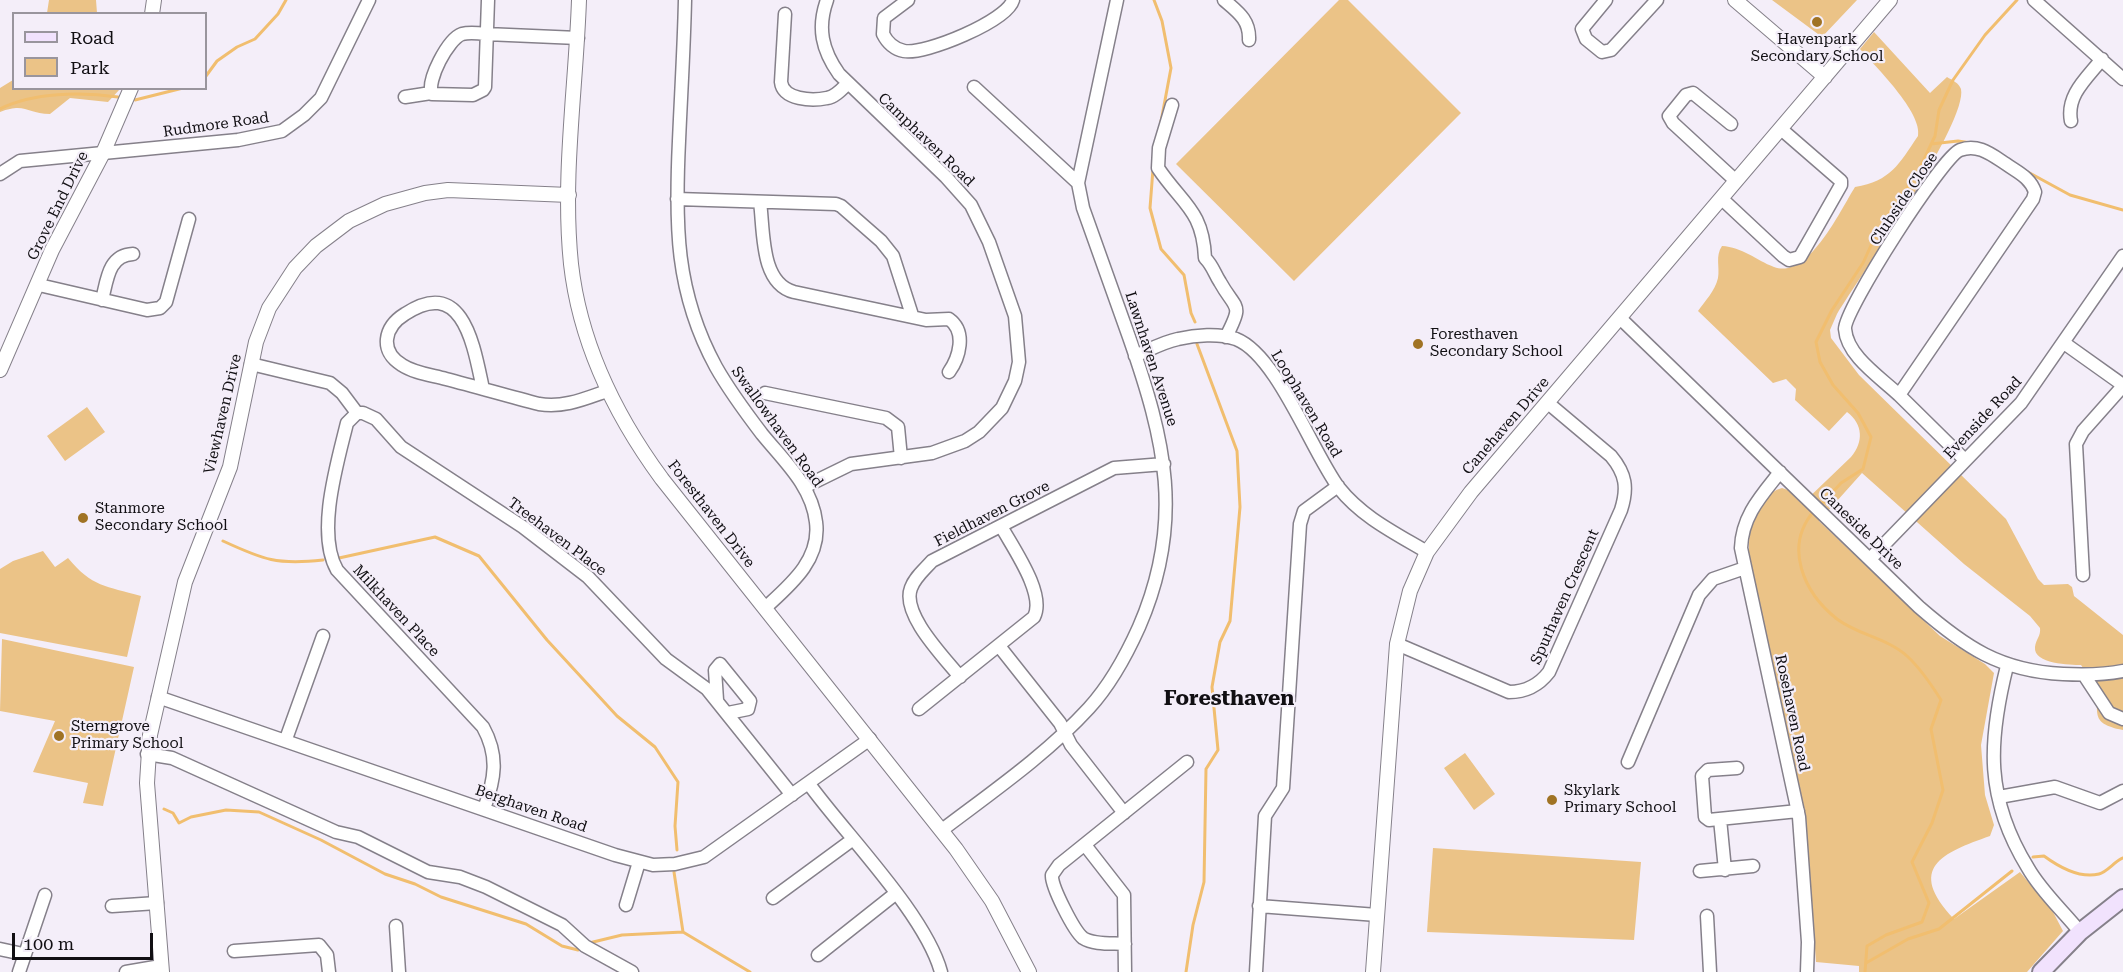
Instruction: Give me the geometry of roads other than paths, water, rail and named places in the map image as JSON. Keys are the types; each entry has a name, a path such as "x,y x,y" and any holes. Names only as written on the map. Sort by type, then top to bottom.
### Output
{"main road":[{"path":"2040,972 2080,932 2123,898"}],"street":[{"name":"Rudmore Road","path":"0,174 20,161 238,140 288,127 321,98 333,80 369,0"},
{"path":"405,97 431,93 435,95 474,95 483,90 488,0"},
{"name":"Foresthaven Drive","path":"579,0 569,195 571,264 577,299 592,352 607,391 643,453 942,830 992,901 1029,972"},
{"name":"Swallowhaven Road","path":"685,0 676,199 676,230 683,282 701,335 732,393 804,487 814,509 817,526 810,558 796,579 765,608"},
{"name":"Camphaven Road","path":"804,487 851,464 932,453 965,441 991,421 1002,408 1015,381 1019,362 1019,332 989,242 971,205 946,177 847,84 824,48 821,24 827,0"},
{"path":"908,0 884,18 883,34 893,46 903,51 921,51 968,32 1005,13 1013,0"},
{"name":"Lawnhaven Avenue","path":"942,830 1066,731 1090,707 1130,646 1160,565 1166,496 1164,464 1155,412 1083,208 1078,183 1117,0"},
{"path":"1224,0 1244,18 1249,30 1248,40"},
{"path":"1606,0 1582,29 1586,39 1602,51 1611,50 1657,0"},
{"path":"1735,0 1825,77"},
{"name":"Canehaven Drive","path":"1373,972 1397,644 1410,591 1427,552 1471,492 1890,0"},
{"path":"2034,0 2123,79"},
{"path":"785,14 781,82 784,91 793,97 828,98 847,84"},
{"path":"431,93 437,68 450,43 462,34 578,38"},
{"path":"2071,121 2069,105 2072,97 2102,59"},
{"path":"974,87 1078,183"},
{"name":"Grove End Drive","path":"0,370 39,285 52,250 102,153 130,90"},
{"path":"1731,124 1693,93 1686,95 1670,116 1672,123 1736,181"},
{"path":"1172,105 1159,148 1158,168 1196,216 1202,228 1205,258 1213,266 1221,285 1233,299 1236,310 1235,320 1226,337"},
{"path":"1722,199 1783,256 1789,260 1800,256 1841,185 1841,181 1781,129"},
{"name":"Clubside Close","path":"1899,394 2033,199 2035,192 2028,179 1986,151 1968,148 1952,156 1905,220 1847,317 1846,337 1851,347 1965,460"},
{"name":"Viewhaven Drive","path":"162,969 147,754 185,582 230,467 262,322 280,287 316,246 349,221 385,204 425,193 448,190 569,195"},
{"path":"676,199 836,204 848,211 893,256 912,315"},
{"path":"760,202 769,267 779,285 794,292 912,315 926,320 946,318 956,325 959,331 958,353 949,372"},
{"path":"39,285 147,310 160,309 166,302 189,219"},
{"path":"102,300 114,262 124,254 133,254"},
{"name":"Evenside Road","path":"1870,559 2020,403 2118,273 2123,256"},
{"path":"483,389 469,329 447,307 436,303 426,303 402,315 391,326 386,344 389,353 402,365 483,389 549,406 571,403 607,391"},
{"name":"Caneside Drive","path":"1620,318 1870,559 1947,631 1966,645 2007,666 2038,673 2084,675 2123,671"},
{"name":"Loophaven Road","path":"1135,356 1176,339 1208,336 1237,339 1258,354 1338,486 1376,522 1427,552"},
{"path":"2064,343 2123,385 2083,431 2076,444 2084,575"},
{"path":"251,364 330,383 342,393 354,415"},
{"path":"765,393 886,418 897,427 901,458"},
{"name":"Spurhaven Crescent","path":"1397,644 1509,692 1528,689 1549,672 1621,510 1626,487 1620,466 1611,456 1548,403"},
{"name":"Treehaven Place","path":"354,415 376,419 401,447 523,527 601,589 666,659 707,689 792,795"},
{"name":"Milkhaven Place","path":"354,415 347,423 342,442 327,526 331,560 483,727 493,749 495,761 491,790 484,809"},
{"name":"Fieldhaven Grove","path":"960,677 912,612 909,596 911,587 932,561 1114,468 1164,464"},
{"name":"Rosehaven Road","path":"1780,472 1753,506 1745,522 1742,540 1745,568 1798,811 1808,942 1807,972"},
{"path":"1256,972 1258,906 1266,816 1283,788 1302,516 1310,506 1338,486"},
{"path":"919,709 1034,617 1039,605 1038,596 1001,526"},
{"path":"1628,762 1699,595 1713,579 1745,568"},
{"path":"286,739 322,636"},
{"path":"999,646 1066,731 1079,756 1124,813"},
{"path":"717,700 715,670 720,664 750,701 748,709 728,713"},
{"path":"2007,666 1997,705 1991,751 1999,797 2006,822 2029,870 2080,932"},
{"path":"2084,675 2109,713 2123,719"},
{"name":"Berghaven Road","path":"158,697 286,739 639,862 675,864 704,857 870,740"},
{"path":"147,754 172,758 336,832 358,837 428,872 460,877 486,887 562,925 585,946 632,972"},
{"path":"1125,944 1093,941 1082,937 1055,890 1051,878 1054,871 1084,844 1187,762"},
{"path":"1737,768 1708,770 1702,776 1705,817 1710,820 1798,811"},
{"path":"809,784 895,894 928,944 940,972"},
{"path":"1999,797 2055,787 2100,803 2123,791"},
{"path":"1720,819 1725,870"},
{"path":"773,898 852,840"},
{"path":"1084,844 1122,890 1125,900 1125,972"},
{"path":"626,905 639,862"},
{"path":"1700,871 1753,866"},
{"path":"818,955 895,894"},
{"path":"19,972 23,954 45,895"},
{"path":"112,906 157,903"},
{"path":"1258,906 1377,915"},
{"path":"1707,916 1710,972"},
{"path":"396,926 399,972"},
{"path":"234,951 319,945 327,956 329,972"},
{"path":"0,949 23,954"},
{"path":"126,972 162,969"}],"waterway":[{"path":"207,75 217,61 237,47 255,39 278,14 286,0"},
{"path":"1154,0 1162,21 1171,68 1160,127"},
{"path":"1819,507 1841,483 1863,469 1871,437 1858,413 1833,385 1820,362 1816,342 1832,310 1863,263 1879,228 1918,172 1935,136 1939,110 1953,80 1985,35 2017,0"},
{"path":"135,100 175,90"},
{"path":"0,109 13,103 42,96 89,94 118,97"},
{"path":"1931,144 1958,141 1978,144"},
{"path":"1153,169 1150,208 1161,249 1184,275 1191,313 1195,322"},
{"path":"2026,171 2070,195 2123,210"},
{"path":"1186,972 1193,925 1204,882 1206,769 1218,750 1212,687 1220,642 1230,621 1240,507 1237,451 1197,344"},
{"path":"1814,511 1800,539 1799,554 1801,569 1815,596 1837,619 1891,645 1907,656 1925,676 1941,700 1931,729 1943,790 1932,823 1912,862 1929,903 1922,922 1886,935 1867,946 1865,972"},
{"path":"339,558 435,537 479,556 547,640 617,716 655,747 678,782 675,826 677,850"},
{"path":"223,541 271,560 294,562 323,560"},
{"path":"164,809 173,813 179,823 191,817 226,810 259,812 321,840 385,874 415,884 441,897 526,924 562,946 578,950 581,948"},
{"path":"2033,857 2044,856 2070,871 2084,875 2102,873 2123,858"},
{"path":"1866,963 1908,939 1939,929 2012,871"},
{"path":"674,872 683,932 750,972"},
{"path":"589,943 622,935 683,932"}],"place":[{"name":"Havenpark Secondary School","path":"1817,22"},
{"name":"Foresthaven Secondary School","path":"1418,344"},
{"name":"Stanmore Secondary School","path":"83,518"},
{"name":"Sterngrove Primary School","path":"59,736"},
{"name":"Skylark Primary School","path":"1552,800"}],"district":[{"name":"Foresthaven","path":"1229,699"}]}
